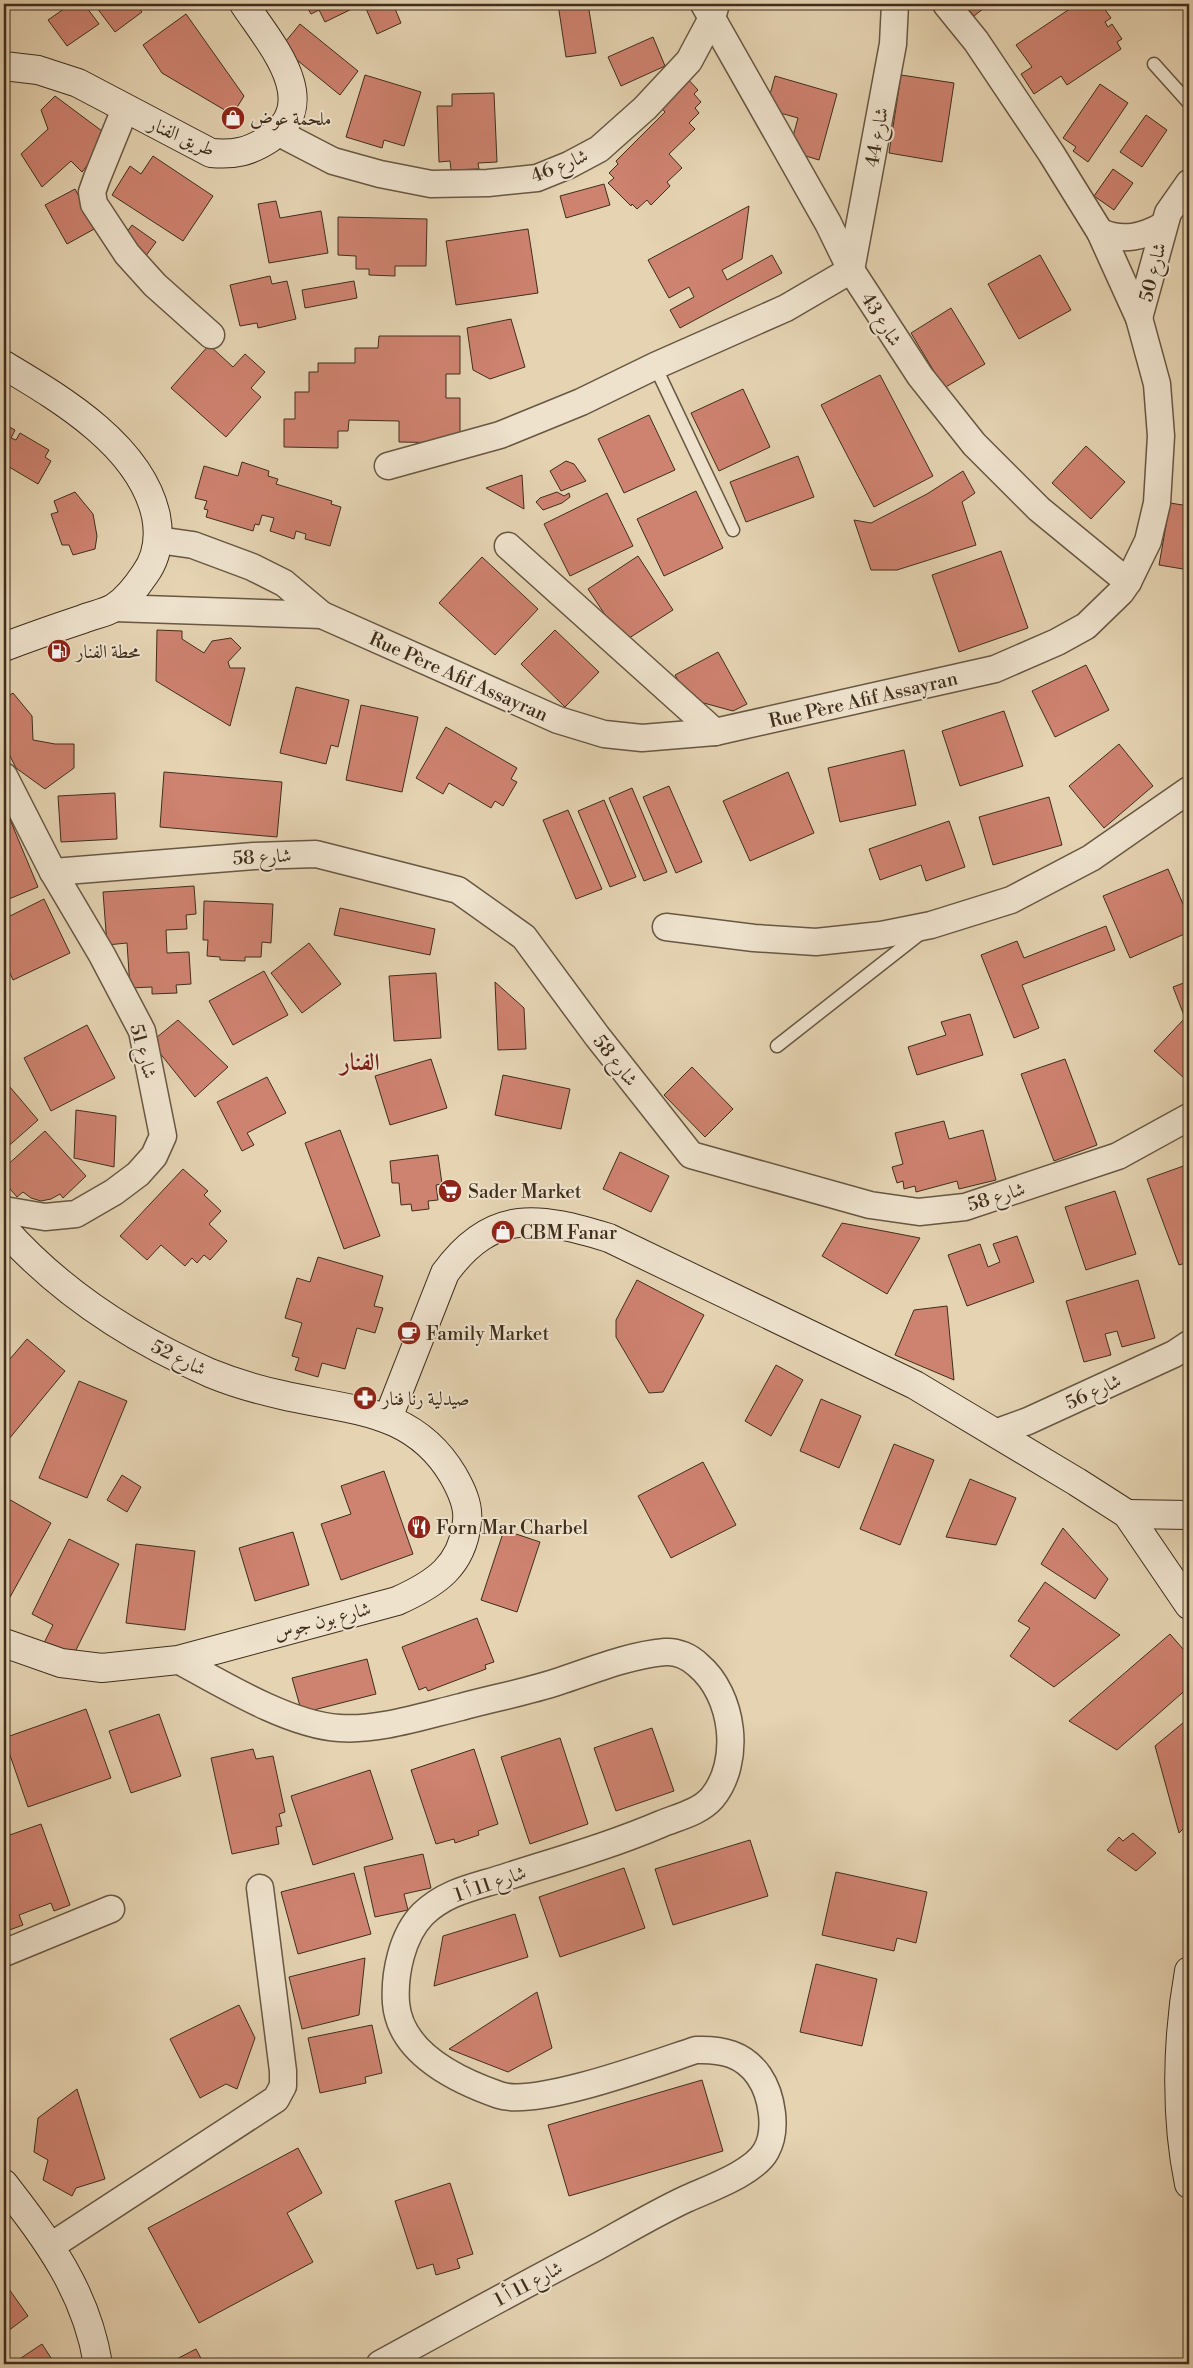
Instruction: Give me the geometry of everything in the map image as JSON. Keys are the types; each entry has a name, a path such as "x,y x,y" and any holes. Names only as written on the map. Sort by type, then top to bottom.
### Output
{"street":[{"name":"طريق الفنار","path":"4,66 38,70 78,83 211,153 230,155 245,152 278,133 291,112 294,92 286,69 244,4"},
{"name":"شارع 44","path":"851,270 893,44 895,4"},
{"name":"Rue Père Afif Assayran","path":"158,540 194,545 252,567 284,583 322,615 558,720 604,734 642,738 716,732 995,669 1057,642 1086,626 1121,592 1128,582 1148,541 1157,503 1161,436 1157,384 1139,318 1100,232 1051,153 981,49 946,4"},
{"name":"شارع 46","path":"278,133 332,161 380,174 431,184 488,184 537,178 569,165 599,149 645,108 689,62 711,8"},
{"name":"شارع 43","path":"711,8 828,223 851,270 900,349 974,444 1039,509 1128,582"},
{"path":"125,109 96,178 92,192 94,204 127,254 155,285 211,335"},
{"name":"شارع 50","path":"1139,318 1164,225 1176,199 1189,183"},
{"name":"شارع 50","path":"1100,232 1125,238 1141,235 1164,225"},
{"path":"388,466 500,435 581,402 655,366 786,308 851,270"},
{"path":"4,365 52,394 94,427 127,458 146,485 153,502 158,540 156,554 151,566 130,594 114,608 4,647"},
{"path":"508,546 716,732"},
{"name":"Rue Père Afif Assayran","path":"114,608 322,615"},
{"name":"شارع 51","path":"4,776 53,872 102,955 142,1030 163,1136 154,1156 138,1174 114,1192 76,1214 45,1217 4,1210"},
{"path":"666,927 754,938 816,942 881,935 931,925 1011,900 1091,858 1188,799"},
{"name":"شارع 58","path":"53,872 254,856 316,854 458,890 524,938 597,1036 691,1155 870,1205 919,1212 964,1207 1118,1156 1189,1117"},
{"path":"388,1418 445,1273 457,1256 473,1242 493,1229 521,1222 544,1221 564,1224 609,1238 915,1385 995,1433 1127,1514 1189,1605"},
{"name":"شارع 52","path":"4,1229 72,1294 138,1337 211,1373 282,1395 342,1406 388,1418"},
{"name":"شارع 56","path":"995,1433 1028,1421 1174,1354 1189,1344"},
{"name":"شارع بون جوس","path":"4,1642 60,1663 102,1668 178,1660 397,1601 426,1588 449,1568 459,1554 466,1532 468,1513 462,1492 437,1451 412,1430 388,1418"},
{"path":"1127,1514 1189,1515"},
{"name":"شارع 11 أ 1","path":"178,1660 238,1693 285,1714 338,1728 390,1724 550,1685 641,1656 670,1651 688,1657 712,1679 728,1721 729,1767 722,1783 705,1806 634,1834 503,1878 459,1890 422,1915 410,1931 401,1958 396,1980 396,2008 406,2035 422,2053 447,2072 504,2097 526,2097 592,2084 696,2050 714,2050 740,2057 753,2067 766,2086 773,2122 766,2152 755,2164 738,2175 673,2206 380,2364"},
{"path":"51,2246 276,2099 283,2086 284,2071 260,1888"},
{"path":"4,1953 111,1909"},
{"path":"1189,1971 1180,2053 1180,2099 1189,2184"},
{"path":"4,2184 51,2246 81,2303 98,2364"}],"lane":[{"path":"1154,64 1189,104"},
{"path":"655,366 732,530"},
{"path":"776,1046 931,925"}],"building":[{"path":"71,4 84,4 99,24 67,46 48,20"},
{"path":"94,4 135,4 142,12 115,32"},
{"path":"305,4 362,4 325,22 319,10 311,14"},
{"path":"364,4 393,4 401,23 377,34"},
{"path":"558,4 588,4 596,53 566,57"},
{"path":"964,4 989,4 974,16"},
{"path":"1077,4 1101,4 1111,18 1105,22 1108,27 1112,24 1122,39 1117,42 1121,49 1067,85 1061,76 1034,94 1021,74 1032,67 1016,45"},
{"path":"186,14 244,96 236,109 228,112 162,73 143,45"},
{"path":"300,24 358,71 340,95 281,47"},
{"path":"653,37 665,66 621,86 608,57"},
{"path":"365,75 421,92 404,146 384,140 382,148 346,137"},
{"path":"901,75 954,83 942,162 889,153"},
{"path":"775,76 837,94 819,160 789,151 798,118 766,109"},
{"path":"686,77 698,90 694,94 701,102 695,108 699,113 689,123 695,129 669,154 682,168 667,182 670,186 651,205 647,200 637,209 632,204 631,206 608,183 614,178 609,173 618,164 616,161 665,112 658,104"},
{"path":"1100,84 1128,103 1088,162 1073,151 1076,147 1063,138"},
{"path":"494,93 497,162 478,163 479,169 451,170 450,161 439,162 437,106 452,106 452,94"},
{"path":"55,96 110,137 82,172 71,161 42,187 21,154 48,129 41,110"},
{"path":"1146,115 1167,130 1142,167 1120,152"},
{"path":"153,156 213,196 183,241 112,195 130,166 141,174"},
{"path":"1113,169 1133,183 1114,210 1094,196"},
{"path":"604,184 610,205 566,218 560,196"},
{"path":"75,189 96,228 67,244 45,205"},
{"path":"276,201 280,218 321,211 328,253 269,263 258,204"},
{"path":"749,206 742,259 722,270 727,280 772,255 782,273 680,328 670,310 694,297 689,287 669,298 648,260"},
{"path":"338,217 427,219 426,266 395,266 395,276 369,275 369,269 356,269 356,256 338,255"},
{"path":"132,225 156,242 145,257 121,240"},
{"path":"528,229 538,293 456,305 446,241"},
{"path":"1040,255 1071,310 1019,339 988,284"},
{"path":"270,276 272,284 287,281 296,319 258,328 257,323 240,326 230,285"},
{"path":"354,281 357,298 305,308 302,290"},
{"path":"951,308 985,364 944,388 911,333"},
{"path":"511,319 525,367 490,379 473,370 467,328"},
{"path":"379,336 460,336 460,374 446,374 446,398 460,398 460,443 399,442 399,421 349,420 348,431 338,431 338,448 284,447 284,419 295,419 295,392 309,392 309,372 318,372 318,363 355,363 355,348 378,348"},
{"path":"209,345 233,367 245,354 265,372 251,388 261,397 226,437 171,388"},
{"path":"880,375 933,476 874,507 821,405"},
{"path":"743,389 770,447 719,471 691,413"},
{"path":"649,415 675,470 624,493 598,439"},
{"path":"4,424 15,430 11,438 16,440 20,433 49,450 45,457 51,461 38,484 4,464"},
{"path":"1086,446 1125,482 1091,519 1052,483"},
{"path":"798,456 814,497 746,522 730,482"},
{"path":"566,461 574,464 586,481 561,491 550,471"},
{"path":"242,462 269,471 268,476 278,479 276,484 332,501 331,504 341,507 330,546 305,539 306,534 296,531 294,539 270,531 274,518 262,515 259,525 255,524 253,531 206,517 208,510 204,509 207,501 195,498 204,466 238,476"},
{"path":"963,471 975,493 962,502 976,545 897,570 871,570 854,520 871,523 927,494"},
{"path":"522,475 524,509 486,488"},
{"path":"696,491 723,548 664,576 637,519"},
{"path":"75,492 93,514 97,536 95,549 73,555 69,545 62,545 51,514 58,512 54,501"},
{"path":"557,492 564,496 569,493 570,497 562,503 543,510 536,502 540,498"},
{"path":"607,493 633,546 570,576 544,524"},
{"path":"1170,503 1189,506 1189,570 1159,565"},
{"path":"1001,551 1028,628 959,652 932,575"},
{"path":"638,556 673,610 623,642 588,589"},
{"path":"482,557 538,609 495,655 439,603"},
{"path":"157,630 182,631 182,639 204,653 212,641 231,638 241,648 228,662 230,668 245,668 230,726 156,681"},
{"path":"555,630 599,672 565,707 521,664"},
{"path":"718,652 747,704 733,711 689,699 675,675"},
{"path":"1086,665 1109,710 1055,737 1032,691"},
{"path":"296,687 349,700 338,747 331,745 326,764 280,753"},
{"path":"13,693 32,716 33,740 55,744 74,744 74,768 45,789 16,768 4,744 4,699"},
{"path":"361,705 418,717 402,792 346,780"},
{"path":"1004,711 1023,766 960,786 942,731"},
{"path":"446,727 517,768 511,779 517,782 503,806 495,801 491,808 449,783 443,794 416,778"},
{"path":"1119,744 1153,786 1104,828 1069,786"},
{"path":"904,750 916,805 840,822 828,768"},
{"path":"164,772 282,782 277,837 160,827"},
{"path":"788,772 814,833 750,861 723,801"},
{"path":"669,786 702,862 676,873 643,797"},
{"path":"632,788 667,872 644,881 609,798"},
{"path":"115,793 117,839 61,842 58,796"},
{"path":"1049,797 1062,845 993,865 979,817"},
{"path":"604,800 636,877 610,887 578,811"},
{"path":"4,805 38,887 4,901"},
{"path":"568,810 602,889 576,899 543,820"},
{"path":"949,821 965,867 926,881 921,865 880,880 869,849"},
{"path":"1168,869 1189,918 1189,932 1130,958 1103,896"},
{"path":"194,886 196,914 186,915 187,929 166,930 167,953 189,952 191,984 176,985 177,993 152,994 152,987 130,988 127,943 107,945 103,892"},
{"path":"44,899 70,953 13,980 4,960 4,919"},
{"path":"204,901 273,904 271,943 262,942 261,957 245,957 245,961 220,960 220,957 207,956 208,940 203,940"},
{"path":"340,908 435,929 430,955 334,935"},
{"path":"1106,926 1115,950 1022,985 1039,1028 1014,1038 981,955 1017,941 1024,958"},
{"path":"309,943 341,984 302,1013 271,973"},
{"path":"264,971 288,1015 233,1045 209,1001"},
{"path":"436,973 441,1038 394,1041 389,976"},
{"path":"1189,981 1189,1073 1184,1078 1154,1051 1185,1018 1173,987"},
{"path":"495,982 524,1008 526,1049 498,1050"},
{"path":"970,1014 983,1055 917,1075 908,1047 946,1035 941,1022"},
{"path":"178,1020 228,1067 195,1097 151,1042"},
{"path":"87,1025 115,1078 51,1111 24,1058"},
{"path":"431,1059 447,1108 390,1125 375,1076"},
{"path":"1065,1059 1097,1145 1054,1161 1021,1074"},
{"path":"692,1067 733,1109 705,1137 664,1095"},
{"path":"503,1075 570,1089 561,1129 495,1115"},
{"path":"267,1077 286,1113 247,1133 254,1145 242,1151 217,1102"},
{"path":"4,1080 38,1120 4,1150"},
{"path":"76,1110 116,1116 114,1167 74,1158"},
{"path":"944,1121 949,1139 983,1130 996,1180 959,1189 957,1181 916,1192 915,1186 904,1189 903,1181 897,1183 892,1167 903,1164 895,1133"},
{"path":"340,1130 380,1236 344,1249 305,1143"},
{"path":"45,1131 86,1176 63,1198 60,1194 51,1199 41,1201 31,1198 23,1192 17,1197 4,1182 4,1168"},
{"path":"620,1152 669,1176 651,1212 603,1189"},
{"path":"438,1155 442,1184 436,1185 438,1200 428,1201 429,1209 412,1211 411,1204 401,1205 399,1183 392,1183 390,1161"},
{"path":"1189,1164 1189,1262 1179,1265 1147,1179"},
{"path":"183,1169 208,1191 204,1195 221,1211 209,1224 227,1241 210,1260 204,1255 197,1263 192,1258 185,1266 161,1245 147,1260 120,1236"},
{"path":"1115,1191 1136,1254 1086,1270 1065,1207"},
{"path":"842,1223 920,1238 887,1294 822,1256"},
{"path":"1017,1236 1034,1282 967,1306 948,1255 980,1244 988,1267 1000,1262 993,1244"},
{"path":"318,1257 383,1276 374,1306 383,1308 375,1333 357,1328 345,1369 322,1363 318,1377 295,1370 299,1358 292,1356 302,1323 285,1318 297,1278 310,1282"},
{"path":"637,1280 704,1315 663,1392 649,1393 616,1337 616,1320"},
{"path":"1138,1280 1155,1338 1122,1347 1117,1331 1105,1334 1111,1355 1084,1362 1066,1301"},
{"path":"947,1306 954,1380 895,1355 914,1310"},
{"path":"27,1339 65,1371 4,1445 4,1366"},
{"path":"776,1365 803,1380 771,1436 745,1421"},
{"path":"79,1381 127,1401 87,1498 39,1478"},
{"path":"821,1399 861,1416 839,1468 800,1451"},
{"path":"894,1444 934,1460 900,1545 860,1529"},
{"path":"703,1462 736,1525 671,1558 638,1496"},
{"path":"384,1471 413,1554 341,1580 321,1524 351,1514 341,1486"},
{"path":"122,1475 141,1487 127,1512 107,1500"},
{"path":"970,1479 1016,1498 996,1545 946,1537"},
{"path":"5,1497 51,1523 4,1608 4,1500"},
{"path":"1063,1528 1108,1579 1095,1599 1041,1564"},
{"path":"504,1530 540,1542 517,1612 481,1600"},
{"path":"293,1532 309,1585 255,1601 239,1548"},
{"path":"69,1539 119,1564 70,1662 42,1647 53,1625 32,1614"},
{"path":"136,1544 195,1551 185,1630 126,1623"},
{"path":"1045,1582 1120,1635 1054,1687 1010,1656 1030,1628 1018,1621"},
{"path":"477,1618 494,1662 485,1665 486,1669 428,1691 426,1687 419,1690 402,1647"},
{"path":"1170,1634 1189,1656 1189,1687 1117,1750 1069,1721"},
{"path":"367,1659 376,1694 302,1713 292,1678"},
{"path":"86,1709 111,1778 28,1807 4,1738"},
{"path":"159,1714 181,1776 131,1793 109,1731"},
{"path":"1189,1718 1189,1823 1179,1833 1155,1746"},
{"path":"652,1728 674,1791 616,1811 594,1748"},
{"path":"560,1738 588,1824 530,1844 501,1757"},
{"path":"253,1749 256,1759 273,1756 285,1812 279,1814 282,1826 276,1827 279,1844 232,1854 211,1758"},
{"path":"474,1749 498,1824 478,1831 479,1835 455,1843 454,1839 436,1844 411,1770"},
{"path":"370,1770 393,1839 313,1865 291,1796"},
{"path":"41,1824 70,1905 54,1911 51,1903 19,1915 23,1925 4,1932 4,1837"},
{"path":"1133,1833 1156,1853 1136,1871 1107,1850 1119,1837 1123,1841"},
{"path":"750,1840 768,1896 673,1925 655,1869"},
{"path":"423,1854 431,1888 404,1894 408,1910 375,1917 364,1867"},
{"path":"624,1868 645,1928 560,1957 539,1897"},
{"path":"836,1872 927,1892 916,1943 897,1938 894,1951 822,1935"},
{"path":"354,1873 371,1934 298,1954 281,1892"},
{"path":"515,1914 528,1957 434,1986 443,1936"},
{"path":"365,1958 359,2015 302,2029 289,1977"},
{"path":"816,1964 877,1979 862,2046 800,2032"},
{"path":"537,1992 552,2048 508,2072 449,2049"},
{"path":"239,2005 255,2038 237,2089 226,2084 200,2098 170,2039"},
{"path":"372,2025 382,2073 365,2077 366,2083 320,2093 308,2038"},
{"path":"702,2080 723,2151 569,2196 548,2125"},
{"path":"77,2089 105,2179 76,2188 72,2196 43,2180 48,2160 34,2152 38,2118"},
{"path":"298,2148 322,2193 287,2213 313,2262 199,2323 148,2228"},
{"path":"450,2183 473,2254 457,2259 460,2268 436,2275 433,2264 417,2269 395,2201"},
{"path":"4,2282 28,2316 4,2334"},
{"path":"42,2344 55,2364 12,2364"},
{"path":"196,2349 204,2364 167,2364"}],"place":[{"name":"ملحمة عوض","path":"233,118"},
{"name":"محطة الفنار","path":"59,651"},
{"name":"Sader Market","path":"450,1191"},
{"name":"CBM Fanar","path":"503,1232"},
{"name":"Family Market","path":"409,1333"},
{"name":"صيدلية رنا فنار","path":"365,1398"},
{"name":"Forn Mar Charbel","path":"419,1527"}],"district":[{"name":"الفنار","path":"360,1062"}]}
